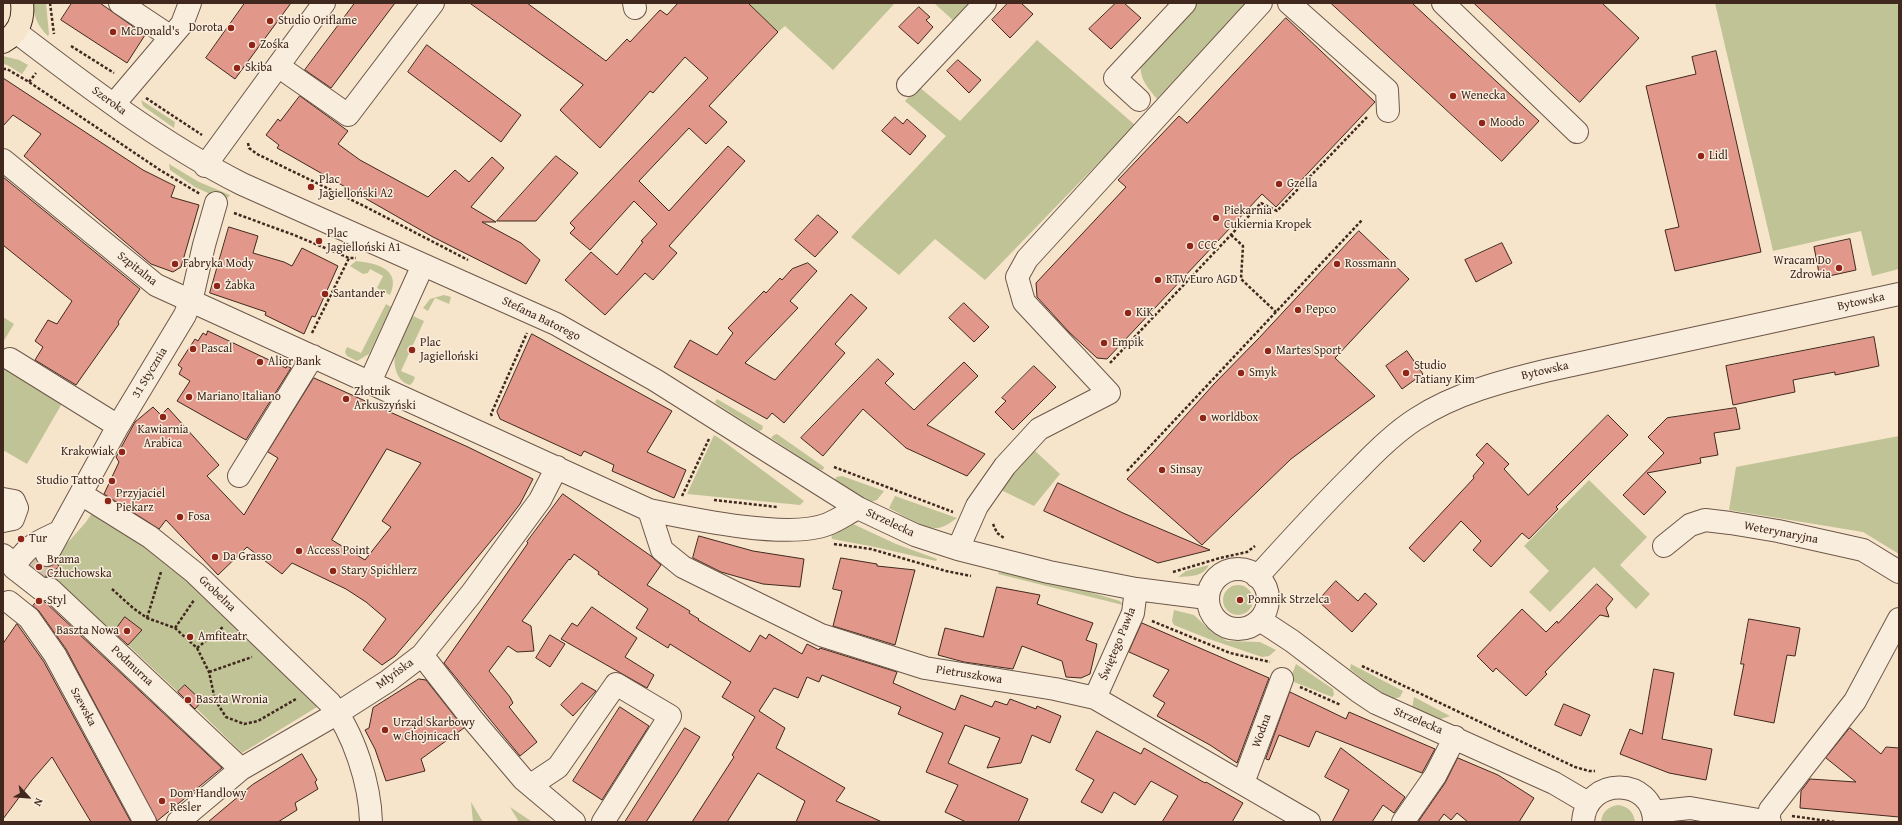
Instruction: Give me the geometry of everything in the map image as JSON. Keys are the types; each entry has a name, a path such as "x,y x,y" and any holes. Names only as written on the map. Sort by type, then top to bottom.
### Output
{"main road":[{"path":"9,37 22,18 22,3"}],"street":[{"path":"120,3 171,37"},
{"path":"114,104 182,24 190,3"},
{"path":"206,166 324,3"},
{"path":"278,66 348,115 433,3"},
{"path":"908,85 985,3"},
{"path":"1139,100 1114,78 1185,3"},
{"path":"958,549 977,506 1005,466 1039,429 1109,392 1024,302 1017,277 1027,260 1261,3"},
{"path":"1289,3 1386,90 1388,111"},
{"path":"1443,3 1577,132"},
{"name":"Szeroka","path":"9,37 114,104 174,146 206,166"},
{"name":"Szpitalna","path":"3,160 156,285 190,301 311,348"},
{"name":"Stefana Batorego","path":"206,166 249,187 556,324 668,388 858,508"},
{"name":"31 Stycznia","path":"47,555 118,426 182,320 223,207"},
{"path":"370,382 423,264"},
{"name":"Bytowska","path":"1257,577 1325,502 1385,443 1416,419 1460,396 1500,382 1549,370 1899,294"},
{"path":"239,476 311,348 370,382 557,467"},
{"path":"10,360 118,426"},
{"name":"Strzelecka","path":"557,467 649,510 695,519 772,529 803,529 828,524 858,508 915,535 958,549 1049,572 1136,589 1207,598"},
{"name":"Młyńska","path":"178,822 241,769 338,713 388,681 422,655 471,594 540,500 557,467"},
{"name":"Grobelna","path":"81,494 150,537 168,551 205,583 330,703 338,713 348,732 362,770 370,802 371,822"},
{"path":"3,499 14,501 17,508 13,519 3,521"},
{"name":"Pietruszkowa","path":"649,510 662,550 683,567 821,635 925,668 1055,689 1095,698 1309,822"},
{"name":"Weterynaryjna","path":"1664,546 1690,525 1705,520 1778,531 1863,550 1899,572"},
{"path":"6,606 18,570 19,557 35,543 59,532"},
{"path":"1241,569 1251,572 1257,577 1264,585 1268,601 1265,612 1260,620 1252,626 1242,629 1226,627 1217,622 1210,612 1207,598 1208,591 1220,574 1230,570 1241,569"},
{"name":"Podmurna","path":"18,570 41,589 50,588 241,769"},
{"name":"Świętego Pawła","path":"1095,698 1133,613 1136,589"},
{"name":"Szewska","path":"6,606 29,618 55,655 145,822"},
{"path":"1585,812 1600,792 1608,788 1626,788 1643,796 1654,817 1690,808 1769,822 1770,810 1855,701 1899,619"},
{"name":"Strzelecka","path":"1260,620 1292,641 1376,703 1398,714 1455,737 1554,783 1585,812"},
{"path":"422,655 476,725 531,785 574,822"},
{"name":"Wodna","path":"1243,783 1277,670"},
{"path":"531,785 558,767 616,684 670,716 603,822"},
{"path":"1403,822 1435,776 1455,737"}],"path":[{"path":"50,3 54,35 58,37"},
{"path":"68,44 121,77"},
{"path":"3,69 7,69 29,82 160,170 223,207 349,258 360,258"},
{"path":"143,96 188,126"},
{"path":"1096,378 1261,203 1277,211 1380,105 1388,111"},
{"path":"257,154 364,206 474,264"},
{"path":"1127,471 1362,220"},
{"path":"1231,234 1243,246 1241,279 1276,312"},
{"path":"311,348 349,258"},
{"path":"494,420 491,414 529,328"},
{"path":"682,496 711,436"},
{"path":"827,463 956,513"},
{"path":"678,498 682,496 690,497"},
{"path":"713,500 783,508"},
{"path":"977,506 993,513 993,526 997,533 1006,538"},
{"path":"831,544 871,549 946,570 976,576"},
{"path":"147,618 168,551"},
{"path":"1171,573 1220,558"},
{"path":"176,628 205,583"},
{"path":"112,589 133,608 147,618 176,628 197,648 209,672 215,700 226,717 244,724 258,721 314,688"},
{"path":"1133,613 1230,653 1268,662 1277,670"},
{"path":"197,648 237,614"},
{"path":"209,672 274,650"},
{"path":"1359,665 1574,767 1589,771 1602,770"}],"green space":[{"path":"32,3 46,3 48,36 41,29 37,21"},
{"path":"747,3 895,3 833,70 785,26 778,32"},
{"path":"934,3 971,3 955,22"},
{"path":"1195,3 1246,3 1157,99 1147,86 1142,76 1142,60"},
{"path":"1715,3 1896,3 1899,6 1899,269 1872,276 1861,231 1773,251"},
{"path":"1037,40 1135,125 985,280 935,239 899,275 851,237 946,136 905,101 918,86 960,121"},
{"path":"3,56 19,60 28,65 22,74 3,64"},
{"path":"141,100 175,122 174,128 143,106"},
{"path":"169,164 199,182 230,195 225,201 195,187 170,170"},
{"path":"356,261 379,266 390,273 393,279 393,286 390,295 377,288 383,276 370,269 368,273 363,274 350,266"},
{"path":"444,295 451,297 449,304 435,298 428,311 423,308 430,299"},
{"path":"386,304 391,307 369,354 357,361 347,356 345,352 347,347 361,353"},
{"path":"413,316 424,321 401,371 415,377 410,385 402,381 397,373 395,368 395,354"},
{"path":"3,317 14,324 3,342"},
{"path":"3,363 64,400 27,464 3,450"},
{"path":"717,399 763,426 762,430 759,431 717,404 715,402"},
{"path":"777,434 824,467 823,470 818,469 771,438"},
{"path":"714,435 804,501 800,505 687,494"},
{"path":"1899,436 1899,554 1863,532 1729,510 1736,467"},
{"path":"1033,449 1060,474 1034,506 1001,490"},
{"path":"842,476 884,491 877,500 871,502 835,481 836,477"},
{"path":"1589,480 1647,537 1620,565 1650,594 1636,609 1594,567 1550,612 1529,592 1549,571 1524,546"},
{"path":"895,496 957,518 938,528 926,526 889,508"},
{"path":"94,510 151,542 319,702 317,707 242,753 196,708 202,701 185,685 178,692 128,645 141,630 125,617 114,633 53,579 54,577 51,575 59,566 55,562 63,548 86,522"},
{"path":"851,523 896,544 937,559 936,561 832,539 831,531"},
{"path":"1209,565 1200,574 1178,577 1186,571"},
{"path":"999,572 1076,588 1120,601 1123,605 998,574"},
{"path":"1238,585 1248,590 1253,600 1248,610 1238,615 1228,610 1223,600 1228,590"},
{"path":"1174,610 1194,615 1213,633 1227,641 1260,642 1276,650 1269,656 1262,657 1209,639 1174,625 1172,621"},
{"path":"1296,664 1333,689 1334,695 1332,697 1294,682 1292,674"},
{"path":"1351,664 1403,691 1400,697 1393,699 1372,687 1350,669"},
{"path":"1414,697 1450,716 1441,719 1412,708"},
{"path":"471,802 483,822 473,822"},
{"path":"1619,805 1630,810 1635,822 1601,822 1606,810"},
{"path":"510,807 531,821 534,822 519,822"}],"building":[{"name":"McDonald's","path":"72,3 100,3 145,35 127,63 61,20"},
{"path":"245,3 291,3 235,79 206,58"},
{"path":"355,3 395,3 331,88 305,70"},
{"path":"470,3 527,3 606,61 627,39 630,42 660,10 667,15 678,3 748,3 778,32 709,106 727,122 706,144 689,128 639,181 669,211 728,146 745,161 669,246 677,253 653,280 645,273 605,315 565,280 591,252 617,275 643,242 641,241 657,224 634,201 590,250 570,233 575,228 570,223 708,78 685,57 653,93 650,91 600,148 560,110 583,85"},
{"path":"1008,3 1021,3 1033,14 1010,38 992,20"},
{"path":"1116,3 1124,3 1141,18 1111,49 1089,29"},
{"path":"1331,3 1412,3 1539,121 1502,161"},
{"path":"1474,3 1602,3 1639,38 1580,102"},
{"path":"919,7 930,17 926,20 933,27 918,44 899,27"},
{"path":"1286,18 1375,102 1276,207 1262,194 1107,359 1097,358 1069,332 1037,297 1036,283 1126,187 1118,180 1179,116 1187,123"},
{"path":"427,45 521,115 501,142 408,72"},
{"name":"Lidl","path":"1716,51 1761,252 1675,271 1665,230 1679,227 1646,86 1696,74 1692,57"},
{"path":"958,60 981,80 969,93 947,71"},
{"path":"3,78 143,170 175,186 171,197 199,205 181,267 173,272 151,264 24,156 41,134 13,115 3,126"},
{"path":"300,96 348,131 338,144 360,160 428,197 455,170 469,182 492,157 504,168 471,207 496,222 482,222 521,243 540,260 526,284 433,237 277,148 279,145 266,135 278,119 280,121"},
{"path":"895,117 903,124 907,119 926,136 910,155 882,131"},
{"path":"556,156 578,173 536,221 497,221"},
{"path":"3,177 140,289 118,322 119,324 76,385 35,360 43,347 35,341 48,320 57,324 72,301 3,245"},
{"path":"818,215 838,232 815,257 795,240"},
{"path":"229,227 258,236 253,253 284,262 292,266 302,248 338,266 315,317 312,316 304,334 265,315 266,312 210,293"},
{"path":"1359,231 1409,279 1335,358 1375,396 1291,459 1202,545 1127,479 1214,384"},
{"path":"1850,239 1856,270 1820,278 1814,247"},
{"path":"1502,243 1512,263 1476,282 1465,260"},
{"path":"808,263 817,271 790,301 798,308 745,363 775,380 851,294 867,308 835,344 845,353 784,423 772,413 767,419 674,367 690,340 717,355 733,333 728,328 764,291 766,293 780,278 782,280 792,269"},
{"path":"964,303 989,327 974,342 949,318"},
{"path":"208,331 286,368 287,366 291,368 246,440 177,401 190,381 179,374 182,368 178,365 195,339 198,341 203,333 206,335"},
{"path":"532,334 672,411 647,452 686,470 674,498 612,471 614,465 584,451 581,456 500,419 497,412"},
{"path":"1874,337 1879,366 1835,375 1835,372 1793,380 1795,392 1733,405 1726,366"},
{"path":"1407,351 1423,374 1402,389 1386,366"},
{"path":"878,359 894,374 885,383 914,410 964,362 978,376 927,425 985,454 967,476 906,448 863,409 823,456 801,438"},
{"path":"1034,366 1056,387 1013,430 995,412 1006,401 1002,398"},
{"path":"314,378 468,447 533,479 520,504 500,530 395,656 382,665 363,650 386,619 366,602 346,589 292,563 282,574 247,547 218,575 166,520 159,529 104,494 119,462 116,457 135,422 153,407 161,415 168,408 219,465 207,476 244,515 278,458 268,452","holes":["387,449 421,463 382,521 391,527 365,560 332,540"]},
{"path":"1736,408 1740,429 1714,433 1718,455 1700,458 1701,463 1647,473 1666,492 1644,515 1623,495 1664,453 1648,437 1667,418"},
{"path":"1608,415 1628,435 1556,507 1558,509 1529,539 1522,533 1491,567 1473,550 1481,541 1461,521 1424,562 1409,548 1474,478 1473,476 1484,463 1476,455 1487,443 1509,464 1504,469 1528,495"},
{"path":"1058,483 1123,513 1210,550 1158,563 1044,511"},
{"path":"563,494 651,556 661,565 647,585 690,611 689,613 699,619 698,620 750,652 760,635 766,639 769,634 802,654 807,644 819,650 820,648 897,672 893,683 955,710 961,695 992,707 995,701 1007,705 1010,699 1036,709 1037,706 1061,716 1050,743 1032,735 1021,763 987,768 1000,738 965,725 948,763 1028,799 1018,822 966,822 945,812 958,785 926,772 943,733 898,714 901,707 822,675 819,682 807,677 798,698 774,688 759,711 785,728 776,748 845,788 836,801 882,822 796,822 805,801 758,773 727,822 692,822 734,757 732,755 755,717 722,697 731,682 670,644 668,648 636,628 648,609 598,574 599,572 574,554 522,621 531,626 534,651 517,652 508,646 489,671 510,697 513,703 509,707 537,742 520,756 444,663 528,543 527,542"},
{"path":"699,536 753,551 804,559 800,587 763,584 721,572 693,558"},
{"path":"841,558 877,564 877,566 915,570 895,645 833,626 842,591 833,589"},
{"path":"36,559 41,566 48,567 56,563 59,566 51,575 54,578 45,576 30,565"},
{"path":"1336,581 1358,601 1365,593 1377,604 1352,632 1318,601"},
{"path":"1597,584 1613,599 1606,608 1609,617 1600,615 1545,672 1547,674 1526,696 1496,668 1493,672 1477,656 1522,609 1546,632 1557,621 1558,623"},
{"path":"997,587 1040,595 1037,604 1093,623 1086,640 1097,644 1090,674 1081,678 1066,677 1062,661 1022,646 1013,669 964,662 938,655 945,628 983,637"},
{"path":"38,600 45,602 222,768 157,821 66,649 39,611 33,606"},
{"path":"592,607 637,638 625,657 654,675 647,688 561,639 572,623 577,626"},
{"name":"Baszta Nowa","path":"125,617 142,630 128,645 114,632"},
{"path":"1749,619 1800,628 1795,656 1787,655 1774,723 1734,715 1744,664 1741,664"},
{"path":"1142,623 1269,678 1237,763 1210,745 1157,716 1165,703 1153,696 1169,670 1129,652"},
{"path":"17,624 44,662 131,822 91,822 52,757 32,780 3,819 3,644"},
{"path":"550,635 565,644 550,667 536,658"},
{"path":"1654,669 1674,673 1662,739 1712,749 1706,780 1669,773 1620,754 1630,729 1642,734"},
{"name":"Urząd Skarbowy w Chojnicach","path":"419,679 426,680 464,728 421,759 425,771 386,781 375,749 365,730 369,728 373,708"},
{"path":"582,683 596,691 573,716 561,705"},
{"path":"185,685 202,701 195,709 178,692"},
{"path":"1290,692 1346,719 1349,712 1435,749 1422,773 1316,731 1309,747 1279,735 1269,760 1266,759"},
{"path":"1564,704 1590,715 1581,736 1555,725"},
{"path":"620,707 649,726 602,800 573,781"},
{"path":"685,728 700,737 677,774 646,822 625,822"},
{"path":"1850,728 1881,754 1886,747 1899,748 1899,817 1800,808 1801,791 1810,779 1856,782 1826,758"},
{"path":"1097,731 1141,754 1144,748 1243,803 1232,822 1162,822 1178,796 1151,781 1135,805 1114,792 1102,813 1081,802 1094,780 1076,770"},
{"path":"1341,748 1405,797 1394,813 1383,805 1372,822 1332,822 1349,790 1325,777"},
{"path":"302,754 317,780 315,782 318,789 295,803 297,810 278,822 208,822 252,785"},
{"path":"1458,758 1498,775 1534,798 1519,822 1468,822 1457,813 1451,820 1444,814 1438,822 1418,822 1445,783"}],"tunnel":[{"path":"29,579 47,555"}],"place":[{"name":"Studio Oriflame","path":"270,21"},
{"name":"Dorota","path":"231,28"},
{"name":"McDonald's","path":"113,32"},
{"name":"Zośka","path":"252,45"},
{"name":"Skiba","path":"237,68"},
{"name":"Wenecka","path":"1453,96"},
{"name":"Moodo","path":"1482,123"},
{"name":"Lidl","path":"1701,156"},
{"name":"Gzella","path":"1279,184"},
{"name":"Plac Jagielloński A2","path":"311,187"},
{"name":"Piekarnia Cukiernia Kropek","path":"1216,218"},
{"name":"Plac Jagielloński A1","path":"319,241"},
{"name":"CCC","path":"1190,246"},
{"name":"Fabryka Mody","path":"175,264"},
{"name":"Rossmann","path":"1337,264"},
{"name":"Wracam Do Zdrowia","path":"1839,268"},
{"name":"RTV Euro AGD","path":"1158,280"},
{"name":"Żabka","path":"217,286"},
{"name":"Santander","path":"325,294"},
{"name":"Pepco","path":"1298,310"},
{"name":"KiK","path":"1128,313"},
{"name":"Empik","path":"1104,343"},
{"name":"Pascal","path":"193,349"},
{"name":"Plac Jagielloński","path":"412,350"},
{"name":"Martes Sport","path":"1268,351"},
{"name":"Alior Bank","path":"260,362"},
{"name":"Smyk","path":"1241,373"},
{"name":"Studio Tatiany Kim","path":"1406,373"},
{"name":"Mariano Italiano","path":"189,397"},
{"name":"Złotnik Arkuszyński","path":"346,399"},
{"name":"Kawiarnia Arabica","path":"163,417"},
{"name":"worldbox","path":"1203,418"},
{"name":"Krakowiak","path":"122,452"},
{"name":"Sinsay","path":"1162,470"},
{"name":"Studio Tattoo","path":"112,481"},
{"name":"Przyjaciel Piekarz","path":"108,501"},
{"name":"Fosa","path":"180,517"},
{"name":"Tur","path":"21,539"},
{"name":"Access Point","path":"299,551"},
{"name":"Da Grasso","path":"215,557"},
{"name":"Brama Człuchowska","path":"39,567"},
{"name":"Stary Spichlerz","path":"333,571"},
{"name":"Pomnik Strzelca","path":"1240,600"},
{"name":"Styl","path":"39,601"},
{"name":"Baszta Nowa","path":"127,631"},
{"name":"Amfiteatr","path":"190,637"},
{"name":"Baszta Wronia","path":"188,700"},
{"name":"Urząd Skarbowy w Chojnicach","path":"385,730"},
{"name":"Dom Handlowy Resler","path":"162,801"}]}
